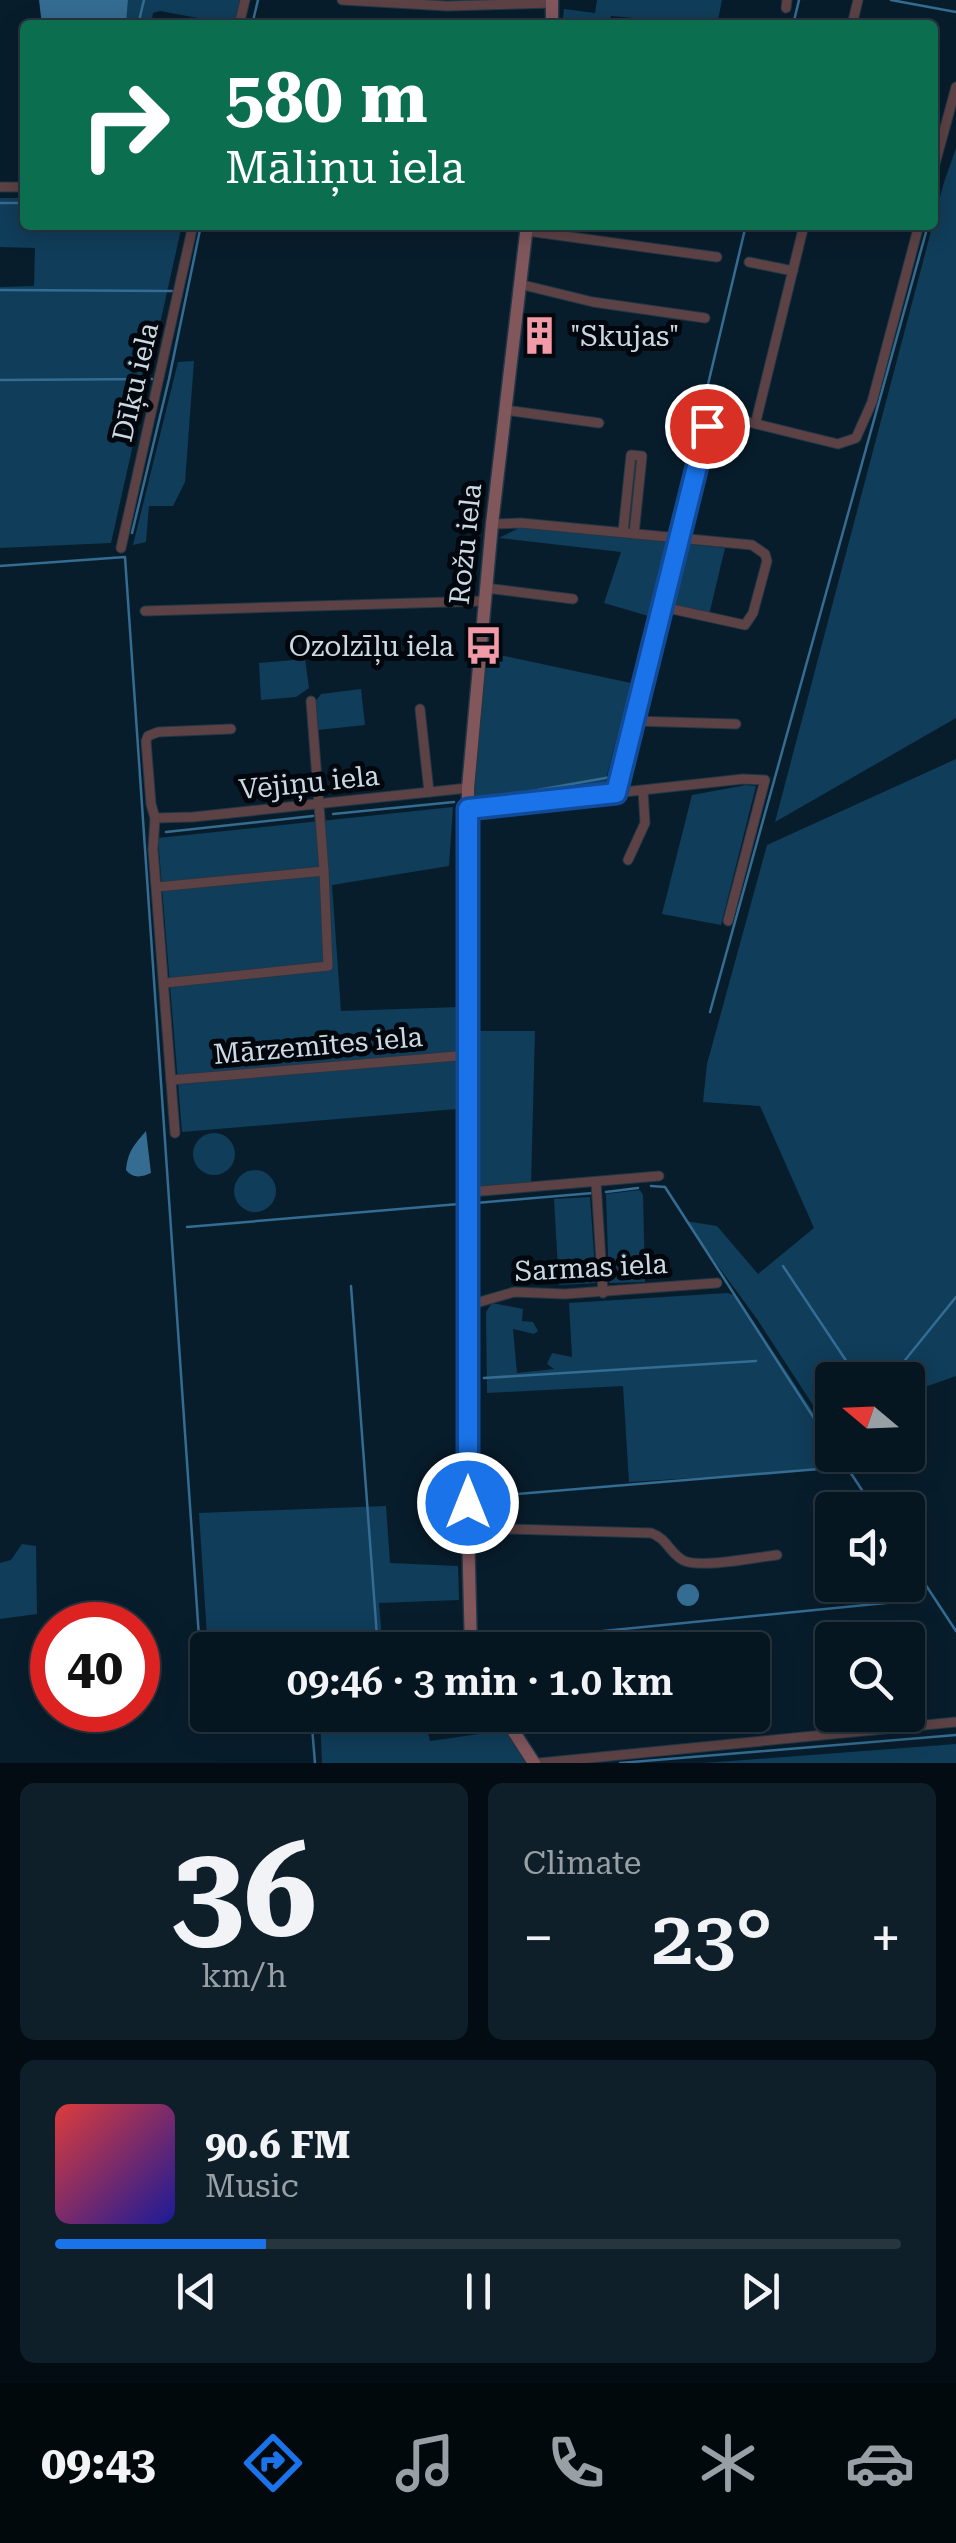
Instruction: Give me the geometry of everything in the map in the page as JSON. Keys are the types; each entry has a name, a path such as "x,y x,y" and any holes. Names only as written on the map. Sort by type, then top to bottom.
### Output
{"street":[{"path":"342,0 447,6 552,2"},
{"path":"938,152 956,87"},
{"name":"Dīķu iela","path":"121,548 192,230"},
{"name":"Rožu iela","path":"471,1632 468,788 490,540 526,230"},
{"path":"545,230 716,257"},
{"path":"756,422 803,230"},
{"path":"616,793 704,435 716,416 756,422 838,444 856,438 872,402 918,230"},
{"path":"749,262 793,270"},
{"path":"519,284 593,302 704,318"},
{"path":"505,410 599,423"},
{"path":"631,455 642,456 628,533 631,455"},
{"path":"492,524 516,523 752,546 765,554 767,561 753,613 745,625 663,607"},
{"path":"490,540 516,523"},
{"path":"145,611 485,595 573,599"},
{"path":"165,983 328,966 321,804 311,702"},
{"path":"420,708 429,792"},
{"path":"634,721 736,724"},
{"path":"175,1133 148,736 158,732 231,729"},
{"path":"468,809 743,779 765,780 728,921"},
{"name":"Vējiņu iela","path":"156,818 167,820 468,788"},
{"path":"628,860 645,823 643,791"},
{"path":"156,887 324,871"},
{"name":"Mārzemītes iela","path":"171,1080 469,1055"},
{"path":"470,1192 659,1176"},
{"path":"596,1182 603,1292"},
{"name":"Sarmas iela","path":"469,1305 514,1292 603,1292 717,1284"},
{"path":"468,1528 651,1533 662,1538 678,1558 692,1564 777,1555"},
{"path":"515,1732 536,1763 956,1722"}],"shaded area":[{"path":"39,0 128,0 126,20 41,20"},
{"path":"128,0 241,0 236,20 208,20 160,11 153,13 152,20 126,20"},
{"path":"597,0 722,0 718,20 611,16 610,20 563,20 564,9 595,13"},
{"path":"956,148 956,718 775,822 931,230 938,230 938,205"},
{"path":"0,198 20,198 20,230 181,230 111,543 0,548 0,287 34,286 35,248 0,247"},
{"path":"194,361 185,482 173,506 149,506 146,542 133,545 178,362"},
{"path":"521,527 667,542 672,546 655,618 604,603 621,552 499,538"},
{"path":"688,544 725,548 709,615 674,606 670,601 683,549"},
{"path":"486,652 631,683 605,783 475,796 477,722"},
{"path":"305,659 309,688 296,697 261,700 259,663"},
{"path":"361,689 365,725 318,730 315,702 321,694"},
{"path":"956,759 956,1376 925,1387 925,1362 815,1362 815,1408 757,1319 685,1221 717,1226 758,1274 814,1228 760,1106 703,1102 707,1064 767,845"},
{"path":"756,786 721,925 662,914 692,795"},
{"path":"453,807 449,866 332,885 341,1011 459,1007 457,1109 182,1132 158,838"},
{"path":"476,1031 535,1031 531,1184 483,1189 476,1185"},
{"path":"146,1131 151,1173 135,1176 126,1170 128,1158"},
{"path":"214,1133 229,1139 235,1154 229,1169 214,1175 199,1169 193,1154 199,1139"},
{"path":"255,1170 270,1176 276,1191 270,1206 255,1212 240,1206 234,1191 240,1176"},
{"path":"640,1190 645,1282 609,1283 606,1194"},
{"path":"590,1197 596,1283 559,1285 554,1199"},
{"path":"727,1293 737,1296 815,1415 815,1470 629,1482 623,1386 487,1393 486,1312 492,1303 523,1309 522,1321 533,1322 538,1331 534,1334 513,1329 517,1373 554,1369 547,1364 552,1353 572,1357 569,1303"},
{"path":"386,1506 390,1563 458,1566 459,1600 379,1603 381,1632 207,1632 199,1513"},
{"path":"22,1544 36,1546 37,1602 30,1602 30,1615 0,1619 0,1563 11,1560"},
{"path":"688,1584 696,1587 696,1603 688,1606 680,1603 677,1595 680,1587"},
{"path":"321,1732 428,1732 430,1741 507,1732 529,1763 322,1763"},
{"path":"956,1744 956,1763 704,1763"}],"waterway":[{"path":"139,20 144,0"},
{"path":"253,20 258,0"},
{"path":"794,20 799,0"},
{"path":"891,0 956,12"},
{"path":"0,203 20,203"},
{"path":"132,533 200,230"},
{"path":"673,531 745,230"},
{"path":"710,1012 927,230"},
{"path":"0,290 172,291"},
{"path":"0,380 152,379"},
{"path":"475,801 611,777 668,548"},
{"path":"0,566 125,557 199,1632"},
{"path":"333,814 454,802"},
{"path":"166,832 313,816"},
{"path":"651,1186 665,1187 815,1420"},
{"path":"606,1192 638,1188"},
{"path":"476,1203 593,1193"},
{"path":"187,1227 459,1204"},
{"path":"783,1266 847,1362"},
{"path":"351,1286 377,1632"},
{"path":"904,1362 956,1297"},
{"path":"484,1378 756,1361"},
{"path":"480,1497 815,1469"},
{"path":"850,1472 863,1492"},
{"path":"925,1584 956,1631"},
{"path":"593,1632 896,1602"},
{"path":"312,1732 315,1763"},
{"path":"620,1763 956,1735"}],"place":[{"name":"\"Skujas\"","path":"540,336"},
{"name":"Ozolzīļu iela","path":"484,646"}],"route":[{"path":"468,1503 468,809 616,793 707,426"}]}
